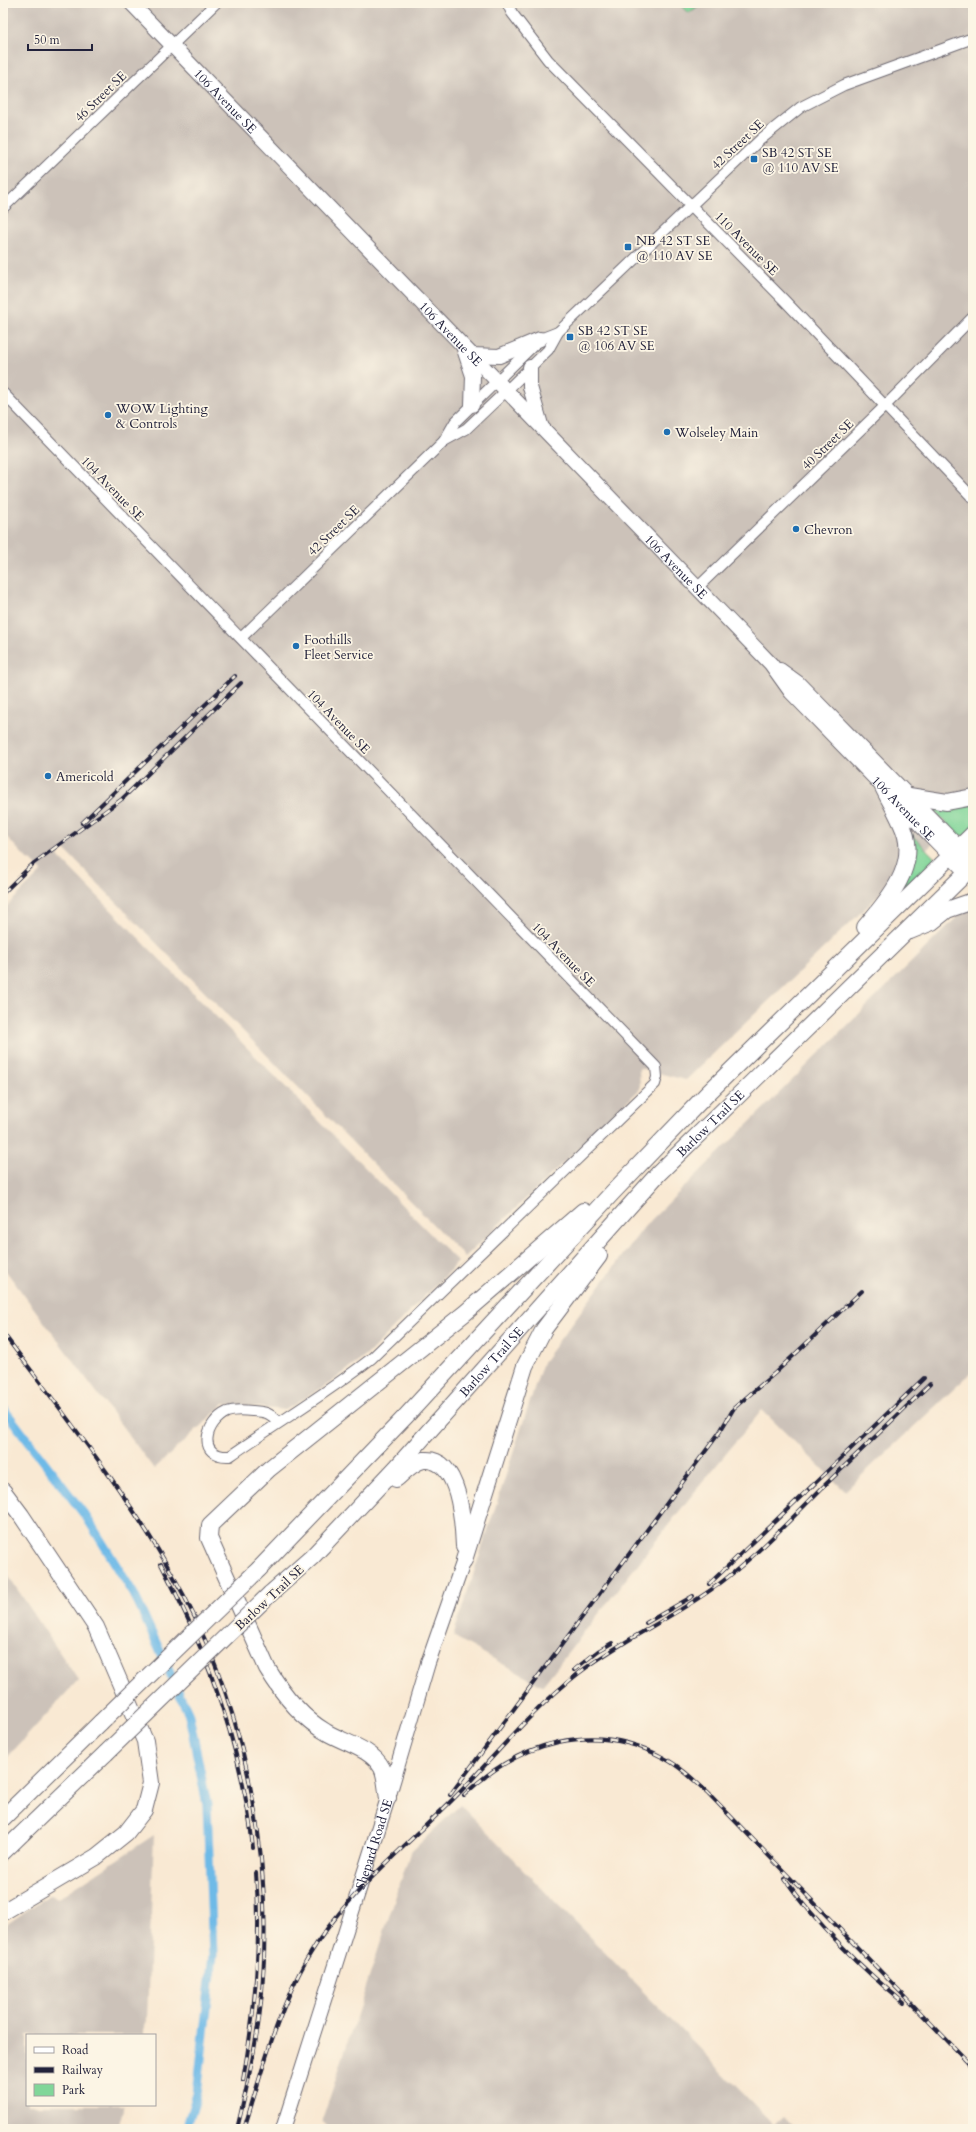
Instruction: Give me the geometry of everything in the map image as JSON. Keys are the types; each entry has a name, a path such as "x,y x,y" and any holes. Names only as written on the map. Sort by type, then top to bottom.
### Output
{"main road":[{"path":"812,992 891,895 905,868 907,846 904,831 882,786"},
{"path":"909,796 947,802 973,797"},
{"name":"Barlow Trail SE","path":"3,1818 258,1569 406,1416 613,1192 706,1095 973,834"},
{"name":"Barlow Trail SE","path":"3,1852 338,1530 474,1382 658,1174 903,934 971,870"},
{"path":"903,934 932,922 947,910 973,901"},
{"path":"464,1560 525,1366 544,1329 584,1275 720,1119 735,1098"},
{"path":"388,1798 382,1769 374,1759 360,1749 325,1732 297,1710 279,1688 267,1668 209,1538 210,1525 275,1464 465,1313 588,1208 613,1192"},
{"path":"338,1530 352,1522 409,1468 423,1460 433,1461 444,1468 453,1480 463,1524 464,1560"},
{"path":"3,1491 21,1515 96,1627 145,1741 151,1783 144,1810 126,1833 96,1857 3,1912"}],"street":[{"name":"106 Avenue SE","path":"131,3 771,664 791,692 882,786 955,852"},
{"name":"46 Street SE","path":"3,208 216,3"},
{"name":"110 Avenue SE","path":"507,3 512,14 548,60 691,205 973,498"},
{"name":"42 Street SE","path":"444,441 455,422 472,405 530,367 548,350 558,332 760,139 801,107 844,85 973,38"},
{"name":"40 Street SE","path":"697,588 885,406 973,317"},
{"name":"42 Street SE","path":"240,638 444,441 466,429 540,339 558,332"},
{"path":"472,405 473,376 468,351 499,356 540,339"},
{"path":"530,367 530,387 542,427"},
{"name":"104 Avenue SE","path":"3,393 656,1067 657,1076 655,1084 372,1358 332,1389 279,1422"},
{"name":"106 Avenue SE","path":"771,664 798,682 909,796 971,870"},
{"path":"238,1410 269,1412 279,1422 230,1456 221,1457 214,1454 208,1448 207,1440 209,1431 220,1416 228,1412 238,1410"},
{"name":"Shepard Road SE","path":"287,2127 428,1663 464,1560"}],"shaded area":[{"path":"3,3 679,3 689,13 702,3 973,3 973,805 686,1080 639,1068 640,1089 465,1257 64,849 58,856 458,1262 367,1355 330,1383 285,1410 224,1404 154,1469 3,1267 3,910 42,871 31,860 29,861 3,833"},
{"path":"973,901 973,1371 845,1491 762,1410 692,1495 542,1686 453,1636 543,1362 644,1227"},
{"path":"3,1568 78,1680 3,1762"},
{"path":"460,1805 774,2125 784,2116 796,2129 330,2129 322,2121 410,1853"},
{"path":"154,1835 147,2019 143,2034 26,2034 26,2106 124,2106 118,2129 3,2129 3,1927 49,1895 59,1898"}],"green space":[{"path":"679,3 702,3 689,13"},
{"path":"973,803 973,828 964,836 958,835 931,807"},
{"path":"910,833 937,860 899,901"}],"waterway":[{"path":"3,1408 87,1518 134,1594 189,1715 207,1805 213,1955 197,2094 186,2129"}],"railway":[{"path":"82,823 235,676"},
{"path":"3,893 34,863 122,799 241,683"},
{"path":"450,1795 719,1433 734,1408 775,1373 862,1291"},
{"path":"3,1333 91,1450 133,1510 171,1572 196,1620 217,1670 235,1722 248,1775 257,1829 263,1883 264,1938 262,1992 258,2026 249,2078 237,2129"},
{"path":"809,1489 924,1378"},
{"path":"244,2129 271,2042 296,1979 323,1935 340,1912 359,1891 461,1791 547,1700 596,1660 706,1594 737,1570 930,1384"},
{"path":"709,1584 812,1486"},
{"path":"161,1564 194,1632 208,1666 220,1702 241,1774 253,1848"},
{"path":"646,1623 693,1596"},
{"path":"574,1670 598,1651 612,1643"},
{"path":"464,1795 509,1761 533,1750 558,1742 584,1739 611,1740 638,1746 664,1758 682,1770 709,1794 972,2066"},
{"path":"243,2080 251,2029 258,1951 258,1899 256,1873"},
{"path":"785,1879 810,1912 840,1945 872,1976 904,2003"}],"place":[{"name":"SB 42 ST SE @ 110 AV SE","path":"754,159"},
{"name":"NB 42 ST SE @ 110 AV SE","path":"628,247"},
{"name":"SB 42 ST SE @ 106 AV SE","path":"570,337"},
{"name":"WOW Lighting & Controls","path":"108,415"},
{"name":"Wolseley Main","path":"667,432"},
{"name":"Chevron","path":"796,529"},
{"name":"Foothills Fleet Service","path":"296,646"},
{"name":"Americold","path":"48,776"}]}
